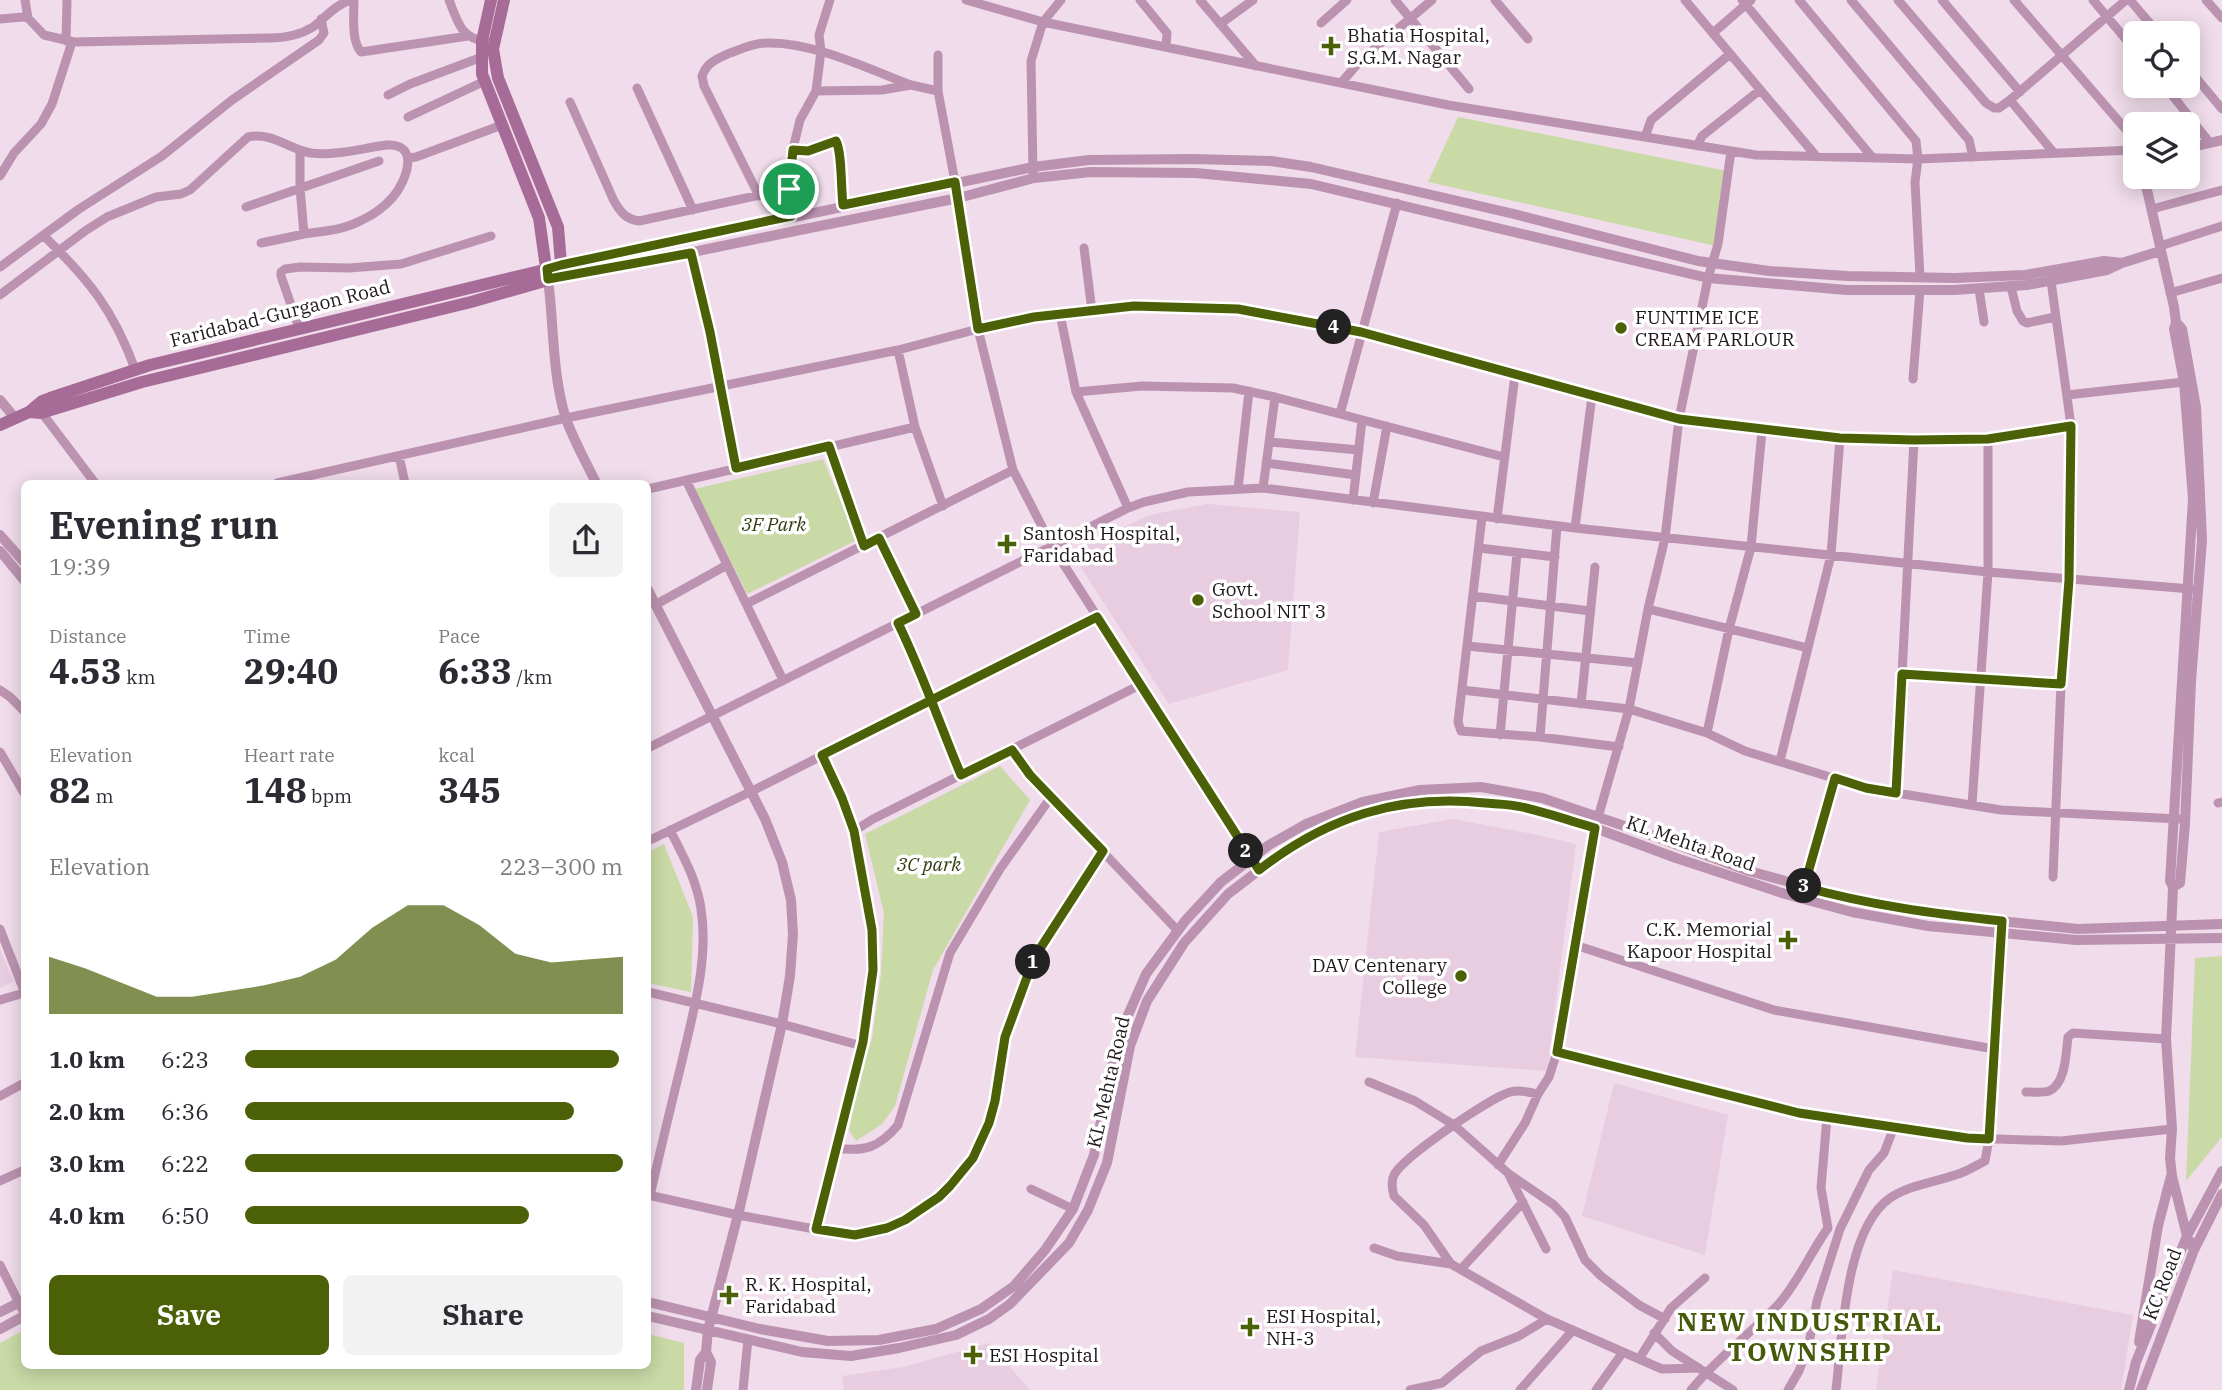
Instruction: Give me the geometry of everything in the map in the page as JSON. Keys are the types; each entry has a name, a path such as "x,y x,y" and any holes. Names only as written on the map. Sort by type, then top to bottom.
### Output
{"main road":[{"path":"491,0 488,42 493,49 498,78 558,228 561,271"},
{"path":"503,0 482,57 482,74 539,218 547,274"},
{"name":"Faridabad-Gurgaon Road","path":"35,410 50,398 135,369 299,328 561,271"},
{"name":"Faridabad-Gurgaon Road","path":"0,425 35,410 142,382 471,302 547,274"}],"street":[{"path":"25,0 28,18"},
{"path":"0,176 4,162 41,124 52,104 69,41 67,0"},
{"path":"0,19 23,16 44,35 69,41 279,38 312,27 336,6 352,0 357,46 361,52 468,36 488,42"},
{"path":"449,0 460,27 468,36"},
{"path":"791,216 789,189 793,150 800,120 816,91 821,51 819,35 830,0"},
{"path":"966,0 1043,22 1448,105 1756,155 1918,159 2123,150"},
{"path":"1002,10 1005,0"},
{"path":"1033,173 1031,61 1043,22 1060,0"},
{"path":"1140,0 1167,33 1166,47"},
{"path":"1200,0 1256,66"},
{"path":"1220,24 1253,0"},
{"path":"1321,23 1346,0"},
{"path":"1395,0 1469,89"},
{"path":"1341,83 1361,60 1432,0"},
{"path":"1495,0 1528,39"},
{"path":"1685,0 1816,156"},
{"path":"1799,0 1912,134 1918,146 1915,182 1920,277"},
{"path":"1851,0 1969,140 1973,157"},
{"path":"1898,0 1986,103 1994,108 1999,108 2020,92 2128,0 2147,21"},
{"path":"1942,0 2020,92"},
{"path":"2014,0 2123,126"},
{"path":"2093,0 2123,35"},
{"path":"2206,0 2222,18"},
{"path":"1713,33 1746,2 1872,157"},
{"path":"0,267 79,209 162,156 232,100 320,40 324,33 321,19"},
{"path":"759,196 704,86 702,76 710,62 739,49 764,42 836,55 911,85 937,91"},
{"path":"1645,137 1651,120 1730,54"},
{"path":"938,55 937,91 958,198 978,329 1013,470 1052,546 1259,870"},
{"path":"387,95 482,57"},
{"path":"408,117 485,81"},
{"path":"2200,82 2222,109"},
{"path":"816,91 881,90 911,85"},
{"path":"637,88 693,210"},
{"path":"1697,146 1702,136 1760,90"},
{"path":"2174,98 2210,144"},
{"path":"2010,100 2054,153"},
{"path":"570,102 614,201 630,220 639,222 789,189"},
{"path":"408,158 416,158 502,125"},
{"path":"0,295 107,216 156,197 181,194 190,190 248,137 270,137 300,150 327,153 396,145 404,148 408,158 406,172 393,198 375,213 345,228 261,243"},
{"path":"2200,146 2222,140"},
{"path":"793,150 808,151 836,141 838,143 843,205"},
{"path":"300,150 304,234"},
{"path":"1499,1165 1549,1077 1557,1052 1596,822 1629,709 1665,538 1679,419 1708,278 1718,244 1731,151"},
{"path":"561,271 691,253 958,198 1033,173 1089,160 1192,159 1271,161 1311,167 1712,263 1769,271 1847,276 2025,275 2104,261 2122,262"},
{"path":"246,207 379,161"},
{"path":"561,271 843,205 955,182 1033,173 1196,173 1262,177 1311,184 1708,278 1846,290 1979,289 2051,281 2108,270 2122,262 2222,226"},
{"path":"2147,189 2176,322 2182,329 2193,499 2194,589 2186,820 2180,883 2173,887"},
{"path":"2152,209 2222,190"},
{"path":"1340,414 1397,203"},
{"path":"44,236 90,284 107,308 124,340 135,369"},
{"path":"299,328 281,276 285,269 406,264 491,236"},
{"path":"1084,248 1092,311"},
{"path":"691,253 736,468"},
{"path":"547,274 558,378 566,418 595,480"},
{"path":"2170,293 2222,278"},
{"path":"2051,281 2071,426 2069,580 2061,684 2053,877"},
{"path":"2011,287 2017,311 2023,321 2027,323 2055,317"},
{"path":"1979,289 1984,322"},
{"path":"1913,379 1920,290"},
{"path":"291,480 566,418 898,350 1034,317 1134,306 1238,309 1361,332 1679,419 1762,430 1840,438 1914,440 1988,439 2071,426"},
{"path":"1060,314 1076,392 1128,508"},
{"path":"898,350 915,427 943,506"},
{"path":"2185,366 2196,407 2202,540 2194,589 2174,819 2166,1040 2172,1176 2194,1250"},
{"path":"1497,519 1515,375"},
{"path":"2067,395 2184,382"},
{"path":"1076,392 1142,386 1233,388 1504,457"},
{"path":"1237,489 1249,391"},
{"path":"1575,528 1592,396"},
{"path":"1263,488 1275,397"},
{"path":"0,400 15,418"},
{"path":"35,410 93,480"},
{"path":"1353,500 1362,420"},
{"path":"1373,503 1387,426"},
{"path":"651,488 915,427"},
{"path":"1707,733 1729,629 1751,547 1762,430"},
{"path":"1780,761 1831,555 1840,438"},
{"path":"1972,805 1988,572 1988,439"},
{"path":"1896,793 1914,440"},
{"path":"1269,442 1359,450"},
{"path":"829,446 864,546"},
{"path":"399,456 404,480"},
{"path":"1266,463 1356,475"},
{"path":"746,604 1013,470"},
{"path":"686,480 783,681"},
{"path":"651,746 1128,508 1188,492 1263,488 1665,538 2069,580 2194,589"},
{"path":"1482,517 1458,722 1461,731 1619,747"},
{"path":"1540,737 1557,526"},
{"path":"0,535 21,559"},
{"path":"879,538 916,614"},
{"path":"1479,548 1555,557"},
{"path":"0,551 21,576"},
{"path":"1500,735 1517,553"},
{"path":"655,605 727,565"},
{"path":"1581,704 1595,567"},
{"path":"651,596 752,791 782,862 791,900 793,934 790,976 782,1024 738,1215 711,1317 706,1352 700,1360 696,1390"},
{"path":"1473,596 1513,599 1590,611"},
{"path":"1648,609 1808,648"},
{"path":"651,840 1097,617"},
{"path":"898,623 961,775"},
{"path":"1467,646 1638,663"},
{"path":"1902,674 2061,684"},
{"path":"854,831 1140,685"},
{"path":"0,690 21,708"},
{"path":"1462,690 1629,709 1707,733 1745,751 1866,788 2001,810 2186,820"},
{"path":"1012,750 1051,797 1178,931"},
{"path":"0,752 21,788"},
{"path":"816,1229 862,1046 872,988 873,958 872,930 854,831 822,755"},
{"path":"1803,892 1835,778"},
{"name":"KL Mehta Road","path":"651,1303 828,1341 879,1339 936,1329 981,1309 1014,1286 1045,1250 1073,1209 1094,1156 1118,1038 1146,974 1178,931 1221,883 1251,859 1269,845 1306,824 1363,802 1420,790 1481,787 1542,798 1596,822"},
{"path":"835,1148 855,1151 870,1147 881,1142 898,1125 947,960 1000,869 1051,797"},
{"name":"KL Mehta Road","path":"651,1317 811,1353 851,1356 956,1335 989,1319 1010,1304 1069,1243 1088,1210 1107,1163 1130,1046 1147,1001 1184,943 1228,894 1288,848 1367,812 1416,802 1459,800 1520,806 1596,822 1749,871 1852,912 1928,926 2076,940 2222,938"},
{"path":"651,1188 695,1004 703,949 701,909 692,873 670,830"},
{"path":"651,1196 855,1235 887,1228 905,1220 939,1197 973,1158 989,1123 1005,1037 1034,958 1103,851"},
{"name":"KL Mehta Road","path":"1803,892 1931,914 2078,929 2222,923"},
{"path":"1836,1390 1842,1317 1861,1234 1871,1215 1890,1198 1923,1184 1961,1173 1984,1161 1989,1139 2002,921"},
{"path":"0,929 21,984"},
{"path":"1575,945 1774,1010 1994,1049"},
{"path":"0,1000 21,993"},
{"path":"651,993 862,1046"},
{"path":"2026,1092 2048,1091 2057,1085 2062,1073 2068,1037 2073,1033 2166,1040"},
{"path":"1557,1052 1799,1113 1967,1138 2061,1141 2172,1129"},
{"path":"1369,1082 1415,1101 1454,1125 1509,1174 1554,1205 1565,1217 1585,1260 1601,1276 1639,1304 1665,1318"},
{"path":"0,1096 21,1085"},
{"path":"1451,1264 1424,1225 1394,1196 1392,1182 1396,1171 1406,1160 1483,1106 1511,1092 1538,1094"},
{"path":"1691,1390 1702,1370 1742,1340 1779,1304 1828,1228 1821,1188 1827,1117"},
{"path":"1788,1390 1799,1371 1809,1343 1817,1301 1840,1229 1869,1170 1884,1153 1894,1127"},
{"path":"0,1181 21,1171"},
{"path":"2136,1363 2188,1236 2222,1171"},
{"path":"1509,1174 1546,1249"},
{"path":"2129,1390 2136,1363 2158,1226 2172,1176"},
{"path":"1031,1189 1073,1209"},
{"name":"KC Road","path":"2141,1390 2194,1250 2222,1194"},
{"path":"1461,1269 1523,1202"},
{"path":"1374,1248 1396,1256 1451,1264 1547,1319 1662,1369 1702,1370"},
{"path":"0,1265 21,1304"},
{"path":"1639,1359 1671,1308 1704,1278"},
{"path":"0,1312 21,1308"},
{"path":"0,1329 21,1310"},
{"path":"1410,1390 1441,1383 1481,1351 1518,1336 1547,1319"},
{"path":"1520,1390 1573,1330"},
{"path":"1654,1333 1672,1351 1733,1390"},
{"path":"743,1390 748,1339"},
{"path":"706,1352 711,1362 707,1390"},
{"path":"1596,1390 1623,1352"}],"shaded area":[{"name":"Govt. School NIT 3","path":"1208,504 1300,512 1288,670 1169,704 1071,552 1149,515"},
{"name":"DAV Centenary College","path":"1453,819 1576,844 1547,1071 1355,1057 1379,832"},
{"path":"0,949 14,982 0,988"},
{"path":"1614,1083 1728,1115 1705,1255 1582,1216"},
{"path":"1893,1270 2133,1315 2121,1390 1876,1390"},
{"name":"ESI Hospital","path":"989,1343 1030,1390 844,1390 842,1376 903,1367"}],"green space":[{"path":"1458,117 1727,171 1716,246 1428,182"},
{"name":"3F Park","path":"823,459 857,540 747,594 695,489"},
{"name":"3C park","path":"1000,766 1030,800 933,970 895,1106 882,1124 856,1141 849,1130 859,1080 872,1038 881,974 884,913 865,834"},
{"path":"664,844 693,917 691,992 651,984 651,850"},
{"path":"2222,956 2222,1137 2186,1181 2195,958"},
{"path":"21,1332 21,1369 651,1369 651,1335 684,1343 684,1390 0,1390 0,1343"}],"place":[{"name":"Bhatia Hospital, S.G.M. Nagar","path":"1331,46"},
{"name":"FUNTIME ICE CREAM PARLOUR","path":"1621,328"},
{"name":"Santosh Hospital, Faridabad","path":"1007,544"},
{"name":"Govt. School NIT 3","path":"1198,600"},
{"name":"C.K. Memorial Kapoor Hospital","path":"1788,940"},
{"name":"DAV Centenary College","path":"1461,976"},
{"name":"R. K. Hospital, Faridabad","path":"729,1295"},
{"name":"ESI Hospital, NH-3","path":"1250,1327"},
{"name":"ESI Hospital","path":"973,1355"}],"district":[{"name":"NEW INDUSTRIAL TOWNSHIP","path":"1810,1336"}],"route":[{"path":"789,189 791,216 561,265 547,269 548,279 691,253 710,332 736,468 829,446 864,546 879,538 916,614 898,623 906,639 931,702 961,775 1012,750 1030,775 1103,851 1034,958 1008,1026 989,1123 973,1158 939,1197 905,1220 874,1232 855,1235 816,1229 863,1042 873,970 872,930 854,831 822,755 931,702 1097,617 1259,870 1288,848 1321,831 1367,812 1416,802 1459,800 1520,806 1595,828 1557,1052 1799,1113 1989,1139 2002,921 1931,914 1804,887 1835,778 1866,788 1896,793 1902,674 2061,684 2069,580 2071,426 1988,439 1914,440 1840,438 1679,419 1361,332 1238,309 1134,306 1034,317 978,329 955,182 843,205 840,153 836,141 808,151 793,150 789,189"}]}
